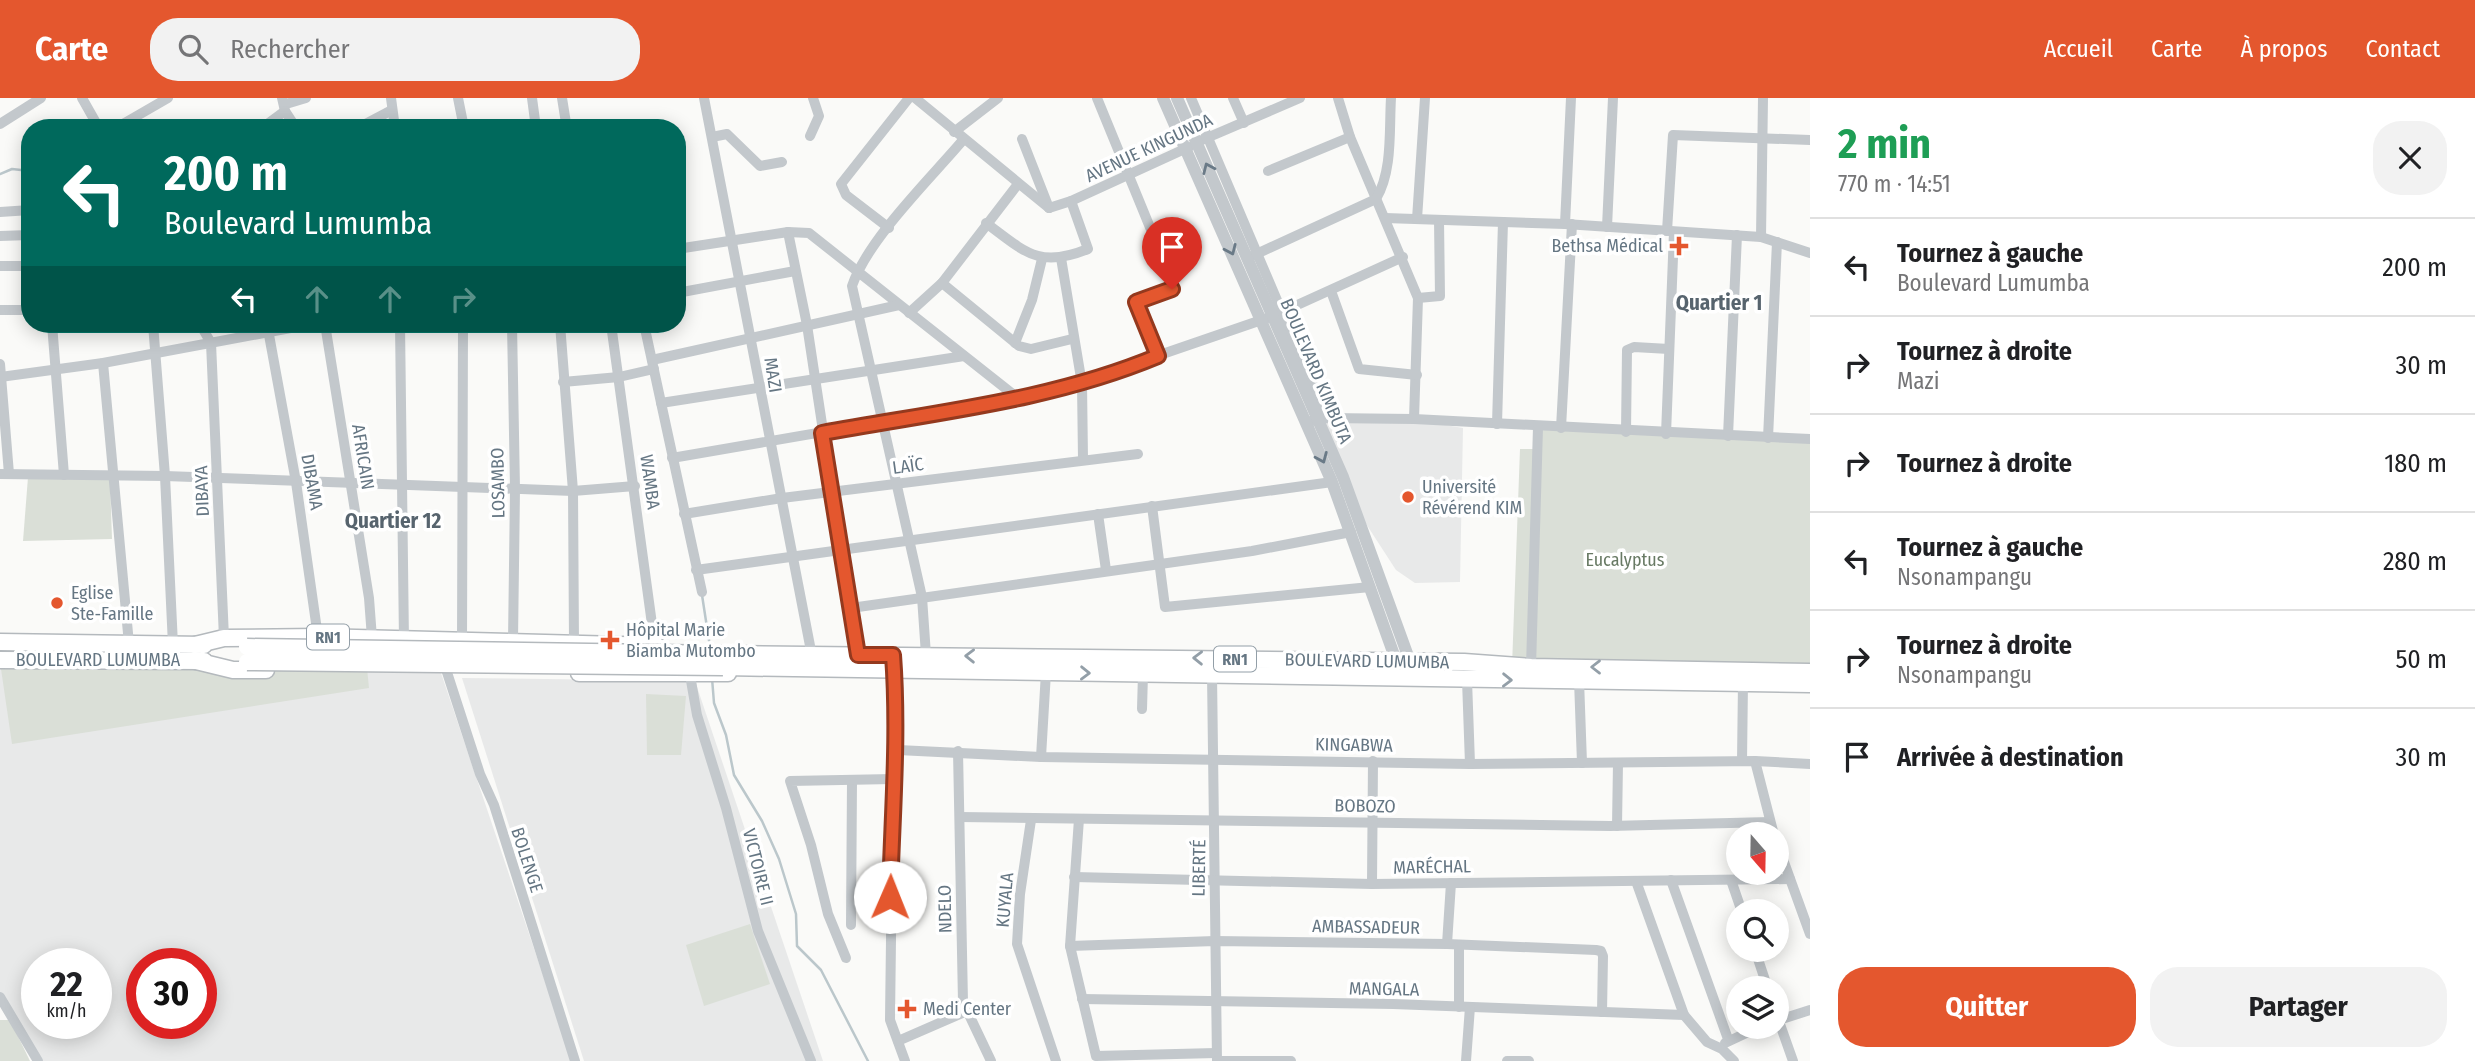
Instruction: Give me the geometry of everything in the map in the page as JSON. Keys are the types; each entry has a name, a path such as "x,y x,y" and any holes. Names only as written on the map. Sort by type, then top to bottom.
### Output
{"highway":[{"name":"RN1","path":"195,653 224,638 405,638 655,646 712,663"},
{"name":"BOULEVARD LUMUMBA","path":"0,642 173,645 195,653"},
{"name":"BOULEVARD LUMUMBA","path":"0,660 195,653"},
{"name":"RN1","path":"195,653 233,670 463,670 712,663"},
{"path":"195,653 712,663 756,661"},
{"name":"BOULEVARD LUMUMBA","path":"756,661 858,655 894,663 926,655 1406,669 1467,680 1743,681 1810,684"},
{"name":"BOULEVARD LUMUMBA","path":"756,661 894,663 1046,672 1143,674 1531,667 1810,672"}],"street":[{"path":"0,124 41,98"},
{"path":"82,98 94,119"},
{"path":"132,119 168,98"},
{"path":"270,119 284,104 306,98"},
{"path":"391,98 394,119"},
{"path":"458,98 462,119"},
{"path":"532,98 535,119"},
{"path":"562,98 565,119"},
{"name":"MAZI","path":"704,98 812,656"},
{"path":"810,136 818,116 813,98"},
{"path":"889,228 846,195 841,184 909,98"},
{"path":"915,98 1049,208"},
{"path":"954,132 998,98"},
{"path":"1097,98 1130,173 1174,286 1136,302 1158,356"},
{"name":"BOULEVARD KIMBUTA","path":"1163,98 1197,143 1253,256 1271,317"},
{"name":"BOULEVARD KIMBUTA","path":"1177,98 1317,420 1406,669"},
{"path":"1191,98 1197,143"},
{"path":"1233,98 1244,123"},
{"name":"AVENUE KINGUNDA","path":"1049,208 1071,201 1300,98"},
{"path":"1338,98 1350,137 1403,257 1418,298 1414,419"},
{"path":"1253,256 1376,199 1384,183 1391,98"},
{"path":"1418,219 1425,98"},
{"path":"1560,428 1571,98"},
{"path":"1607,227 1613,98"},
{"path":"1761,237 1763,98"},
{"path":"375,119 392,110"},
{"path":"712,137 727,134 760,166 782,162"},
{"path":"1666,434 1673,135 1810,140"},
{"path":"1268,171 1350,137"},
{"path":"1022,139 1049,208"},
{"path":"926,655 922,597 911,539 869,372 852,286 857,271 889,228 963,140"},
{"path":"909,313 942,283 1018,184"},
{"path":"986,223 1031,256 1042,259 1061,258 1088,249 1071,201"},
{"path":"0,212 21,211"},
{"path":"1385,218 1568,224 1737,235 1761,237 1810,253"},
{"path":"1418,298 1437,297 1441,293 1439,220"},
{"path":"1497,424 1503,222"},
{"path":"788,232 807,325 858,655"},
{"path":"686,248 788,232 808,233 1019,399"},
{"path":"0,236 21,235"},
{"path":"1728,436 1737,235"},
{"path":"1768,438 1777,242"},
{"path":"671,458 1019,399 1082,384 1271,317 1403,257"},
{"path":"1061,258 1072,339 1082,384 1083,459"},
{"path":"1015,343 1032,300 1042,259"},
{"path":"0,266 21,266"},
{"path":"686,291 795,271"},
{"path":"942,283 1015,343 1031,349 1072,339"},
{"path":"1331,291 1360,369 1417,374"},
{"path":"563,382 619,377 751,336 899,305"},
{"path":"0,310 21,310"},
{"path":"53,333 64,475"},
{"path":"154,333 165,476 173,645"},
{"path":"205,333 211,343"},
{"path":"1,377 103,363 252,333"},
{"name":"DIBAMA","path":"269,333 296,482 318,637"},
{"name":"AFRICAIN","path":"327,333 369,598 372,638"},
{"name":"AFRICAIN","path":"400,333 405,638 402,669"},
{"name":"LOSAMBO","path":"463,333 463,670"},
{"name":"LOSAMBO","path":"512,333 515,489 513,641"},
{"path":"560,333 573,491 574,642"},
{"name":"WAMBA","path":"612,333 655,646"},
{"path":"646,333 702,592"},
{"name":"DIBAYA","path":"211,343 224,638"},
{"path":"1626,432 1627,350 1634,347 1669,348"},
{"path":"661,403 964,356"},
{"path":"103,363 129,644"},
{"path":"0,364 5,474 165,476 573,491 635,486"},
{"path":"1317,420 1414,419 1626,432 1810,439"},
{"name":"BOULEVARD KIMBUTA","path":"1317,420 1332,482 1370,587 1406,669"},
{"path":"1531,667 1538,427"},
{"name":"LAÏC","path":"684,514 782,498 1138,454"},
{"path":"696,570 1332,482"},
{"path":"1152,506 1165,607 1370,587"},
{"path":"1098,514 1106,570"},
{"path":"851,608 1159,564 1351,532"},
{"name":"BOLENGE","path":"438,640 445,669 480,774 494,805 575,1061"},
{"name":"VICTOIRE II","path":"712,663 697,715 726,808 758,931 811,1061"},
{"path":"894,663 898,750 893,779 888,963 890,1020 905,1061"},
{"path":"1041,757 1046,672"},
{"path":"1142,709 1143,674"},
{"name":"LIBERTÉ","path":"1212,674 1217,1058"},
{"path":"1467,680 1470,764"},
{"path":"1579,680 1582,763"},
{"path":"1742,761 1743,681"},
{"name":"KINGABWA","path":"898,750 1041,757 1470,764 1742,761 1810,764"},
{"name":"NDELO","path":"958,751 963,1002 991,1061"},
{"path":"1371,884 1373,761"},
{"path":"1755,761 1770,822"},
{"path":"1616,826 1618,763"},
{"path":"846,958 830,921 811,845 790,782 893,779"},
{"path":"851,925 852,781"},
{"name":"BOBOZO","path":"960,817 1031,820 1215,818 1616,826 1726,823"},
{"path":"1079,819 1070,946 1096,1056 1291,1061"},
{"name":"KUYALA","path":"1031,820 1020,894 1017,944 1056,1061"},
{"name":"MARÉCHAL","path":"1074,877 1214,878 1371,884 1726,880"},
{"path":"1790,879 1810,934"},
{"path":"1671,880 1726,1033"},
{"path":"1636,881 1684,1015 1707,1042 1722,1049 1734,1061"},
{"path":"1447,944 1451,883"},
{"name":"AMBASSADEUR","path":"1070,946 1214,941 1447,944 1601,951 1602,1012"},
{"path":"1459,945 1466,1061"},
{"path":"0,997 5,1015 38,1061"},
{"name":"MANGALA","path":"1082,999 1216,1000 1684,1015"},
{"path":"1789,1015 1810,1010"},
{"path":"898,1041 967,1011"},
{"path":"1722,1049 1728,1039"},
{"path":"1785,1039 1793,1061"},
{"path":"1507,1061 1527,1061"}],"shaded area":[{"name":"Université Révérend KIM","path":"1324,421 1439,424 1463,428 1460,582 1415,583 1396,570 1359,513"},
{"path":"0,666 440,670 572,1061 34,1061 21,1039 112,1039 112,948 21,948 21,1038 0,1002"},
{"path":"462,678 695,681 823,1061 584,1061"}],"green space":[{"name":"Eucalyptus","path":"1537,422 1810,440 1810,672 1512,666 1520,449 1535,449"},
{"path":"28,477 110,479 112,539 23,541"},
{"path":"367,668 369,688 12,744 1,669"},
{"path":"646,694 686,696 681,755 647,755"},
{"path":"750,924 770,984 704,1006 686,945"},
{"path":"0,1020 10,1020 30,1061 0,1061"}],"waterway":[{"path":"0,174 12,169 21,170"},
{"path":"702,595 710,647"},
{"path":"712,678 714,703 726,735 734,775 762,821 779,859 796,914 797,946 821,970 868,1061"}],"place":[{"name":"Bethsa Médical","path":"1679,246"},
{"name":"Université Révérend KIM","path":"1408,497"},
{"name":"Eglise Ste-Famille","path":"57,603"},
{"name":"Hôpital Marie Biamba Mutombo","path":"610,640"},
{"name":"Medi Center","path":"907,1009"}],"district":[{"name":"Quartier 1","path":"1719,303"},
{"name":"Quartier 12","path":"393,521"}],"route":[{"path":"890,897 893,779 898,750 893,655 858,655 822,433 1049,393 1122,371 1158,356 1136,302 1172,289"}]}
